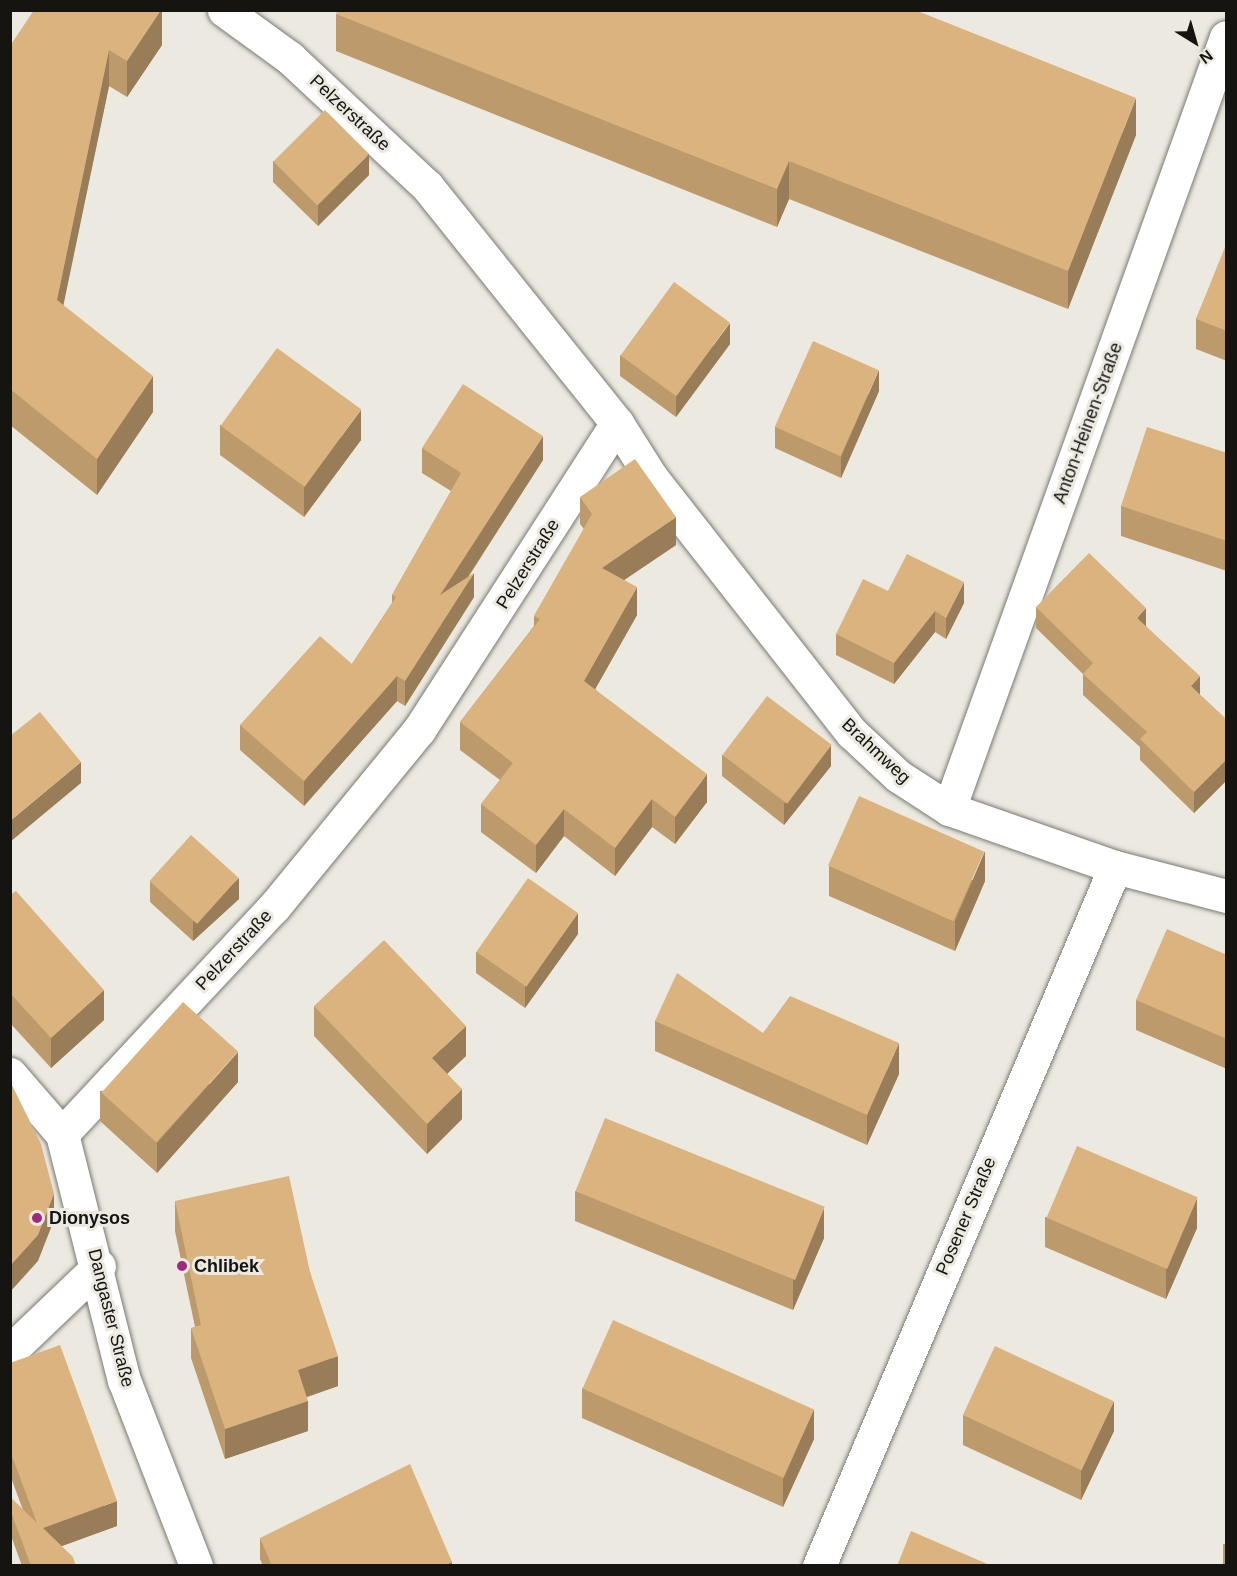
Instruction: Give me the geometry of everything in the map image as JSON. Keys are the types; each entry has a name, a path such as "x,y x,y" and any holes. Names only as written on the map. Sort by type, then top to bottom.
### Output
{"street":[{"name":"Pelzerstraße","path":"62,1134 274,907 419,730 616,423 427,186 290,58 224,10"},
{"name":"Anton-Heinen-Straße","path":"949,809 1227,37"},
{"name":"Brahmweg","path":"616,423 651,477 852,733 898,776 949,809 1115,867 1227,896"},
{"name":"Posener Straße","path":"819,1566 1115,867"},
{"path":"10,1074 62,1134"},
{"name":"Dangaster Straße","path":"62,1134 99,1266 124,1380 196,1566"},
{"path":"10,1351 99,1266"}],"building":[{"path":"34,10 161,10 127,61 109,50 57,300 153,376 97,459 10,389 10,46"},
{"path":"338,10 915,10 1136,98 1068,271 789,161 777,189 336,14"},
{"path":"325,110 369,154 317,205 273,162"},
{"path":"1225,247 1227,248 1227,331 1196,319"},
{"path":"674,282 730,323 676,396 621,356"},
{"path":"813,341 879,370 841,456 775,427"},
{"path":"277,348 361,409 305,487 221,426"},
{"path":"463,384 543,436 440,595 474,573 405,681 397,676 304,781 240,725 320,636 352,664 396,597 392,595 461,473 422,448"},
{"path":"1147,427 1227,453 1227,541 1121,506"},
{"path":"635,459 676,517 602,568 637,587 584,681 707,774 675,817 652,799 615,848 564,809 536,845 481,804 513,763 460,722 540,619 534,616 592,514 580,497"},
{"path":"1089,553 1146,608 1137,618 1200,676 1191,686 1227,720 1227,759 1194,792 1140,739 1147,732 1083,674 1093,663 1036,607"},
{"path":"907,554 964,582 946,618 935,611 894,663 836,634 863,579 888,591"},
{"path":"767,696 832,745 787,804 722,755"},
{"path":"40,712 81,762 10,821 10,736"},
{"path":"859,796 984,852 953,921 828,865"},
{"path":"191,835 239,878 197,924 150,881"},
{"path":"528,878 578,913 526,987 476,952"},
{"path":"16,891 104,990 51,1038 10,993 10,895"},
{"path":"1167,929 1227,955 1227,1039 1136,1000"},
{"path":"384,940 466,1026 432,1058 462,1089 427,1124 314,1006"},
{"path":"677,973 763,1033 790,996 899,1043 867,1115 655,1021"},
{"path":"183,1002 238,1052 156,1142 101,1093"},
{"path":"10,1081 41,1144 54,1194 38,1235 10,1266"},
{"path":"605,1118 825,1207 795,1280 575,1191"},
{"path":"1077,1146 1198,1197 1167,1269 1047,1218"},
{"path":"289,1176 310,1272 338,1356 298,1370 308,1401 225,1429 191,1328 201,1325 175,1201"},
{"path":"613,1320 814,1409 783,1478 582,1389"},
{"path":"60,1345 117,1501 43,1528 73,1557 76,1566 31,1566 10,1509 10,1497 37,1523 10,1451 10,1363"},
{"path":"995,1346 1114,1401 1082,1470 963,1415"},
{"path":"410,1464 452,1562 443,1566 272,1566 260,1538"},
{"path":"911,1531 992,1566 897,1566"}],"place":[{"name":"Dionysos","path":"37,1218"},
{"name":"Chlibek","path":"182,1266"}]}
